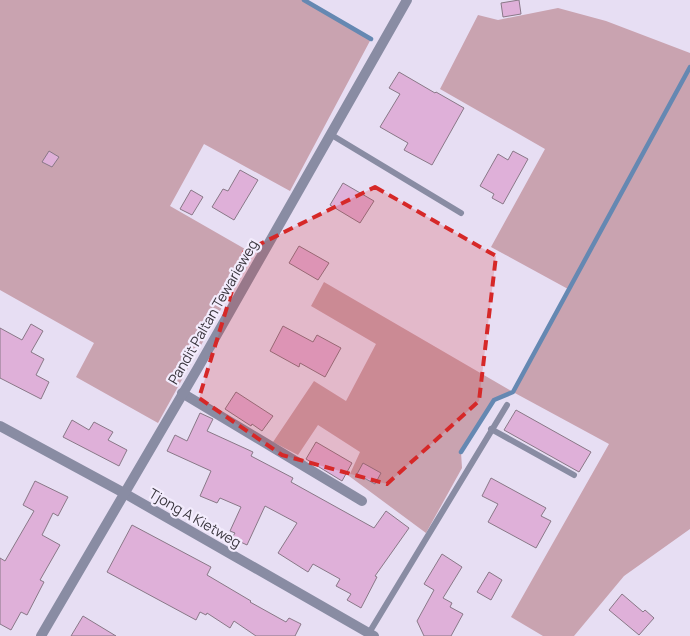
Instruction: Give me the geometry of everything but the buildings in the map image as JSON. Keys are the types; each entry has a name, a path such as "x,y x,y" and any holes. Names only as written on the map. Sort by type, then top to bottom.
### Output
{"street":[{"name":"Pandit Paltan Tewarieweg","path":"41,636 407,0"},
{"path":"182,393 362,501"},
{"name":"Tjong A Kietweg","path":"0,426 372,635"}],"lane":[{"path":"330,134 461,213"},
{"path":"372,635 402,580 506,405"},
{"path":"491,429 574,475"}],"highlighted area":[{"path":"375,187 496,256 479,401 387,484 282,455 199,398 244,252"}],"shaded area":[{"path":"0,0 304,0 371,39 290,191 204,144 170,206 252,253 158,423 76,377 94,343 0,290"},
{"path":"558,8 606,21 690,53 690,529 624,576 574,636 543,636 511,617 609,444 513,392 568,289 491,247 545,149 440,89 478,15 498,20"},
{"path":"324,282 513,392 494,400 461,452 462,468 426,533 349,476 360,452 318,425 298,455 273,442 314,381 346,401 376,344 311,306"}],"waterway":[{"path":"304,0 371,39"},
{"path":"461,452 494,400 513,392 690,67"}]}
